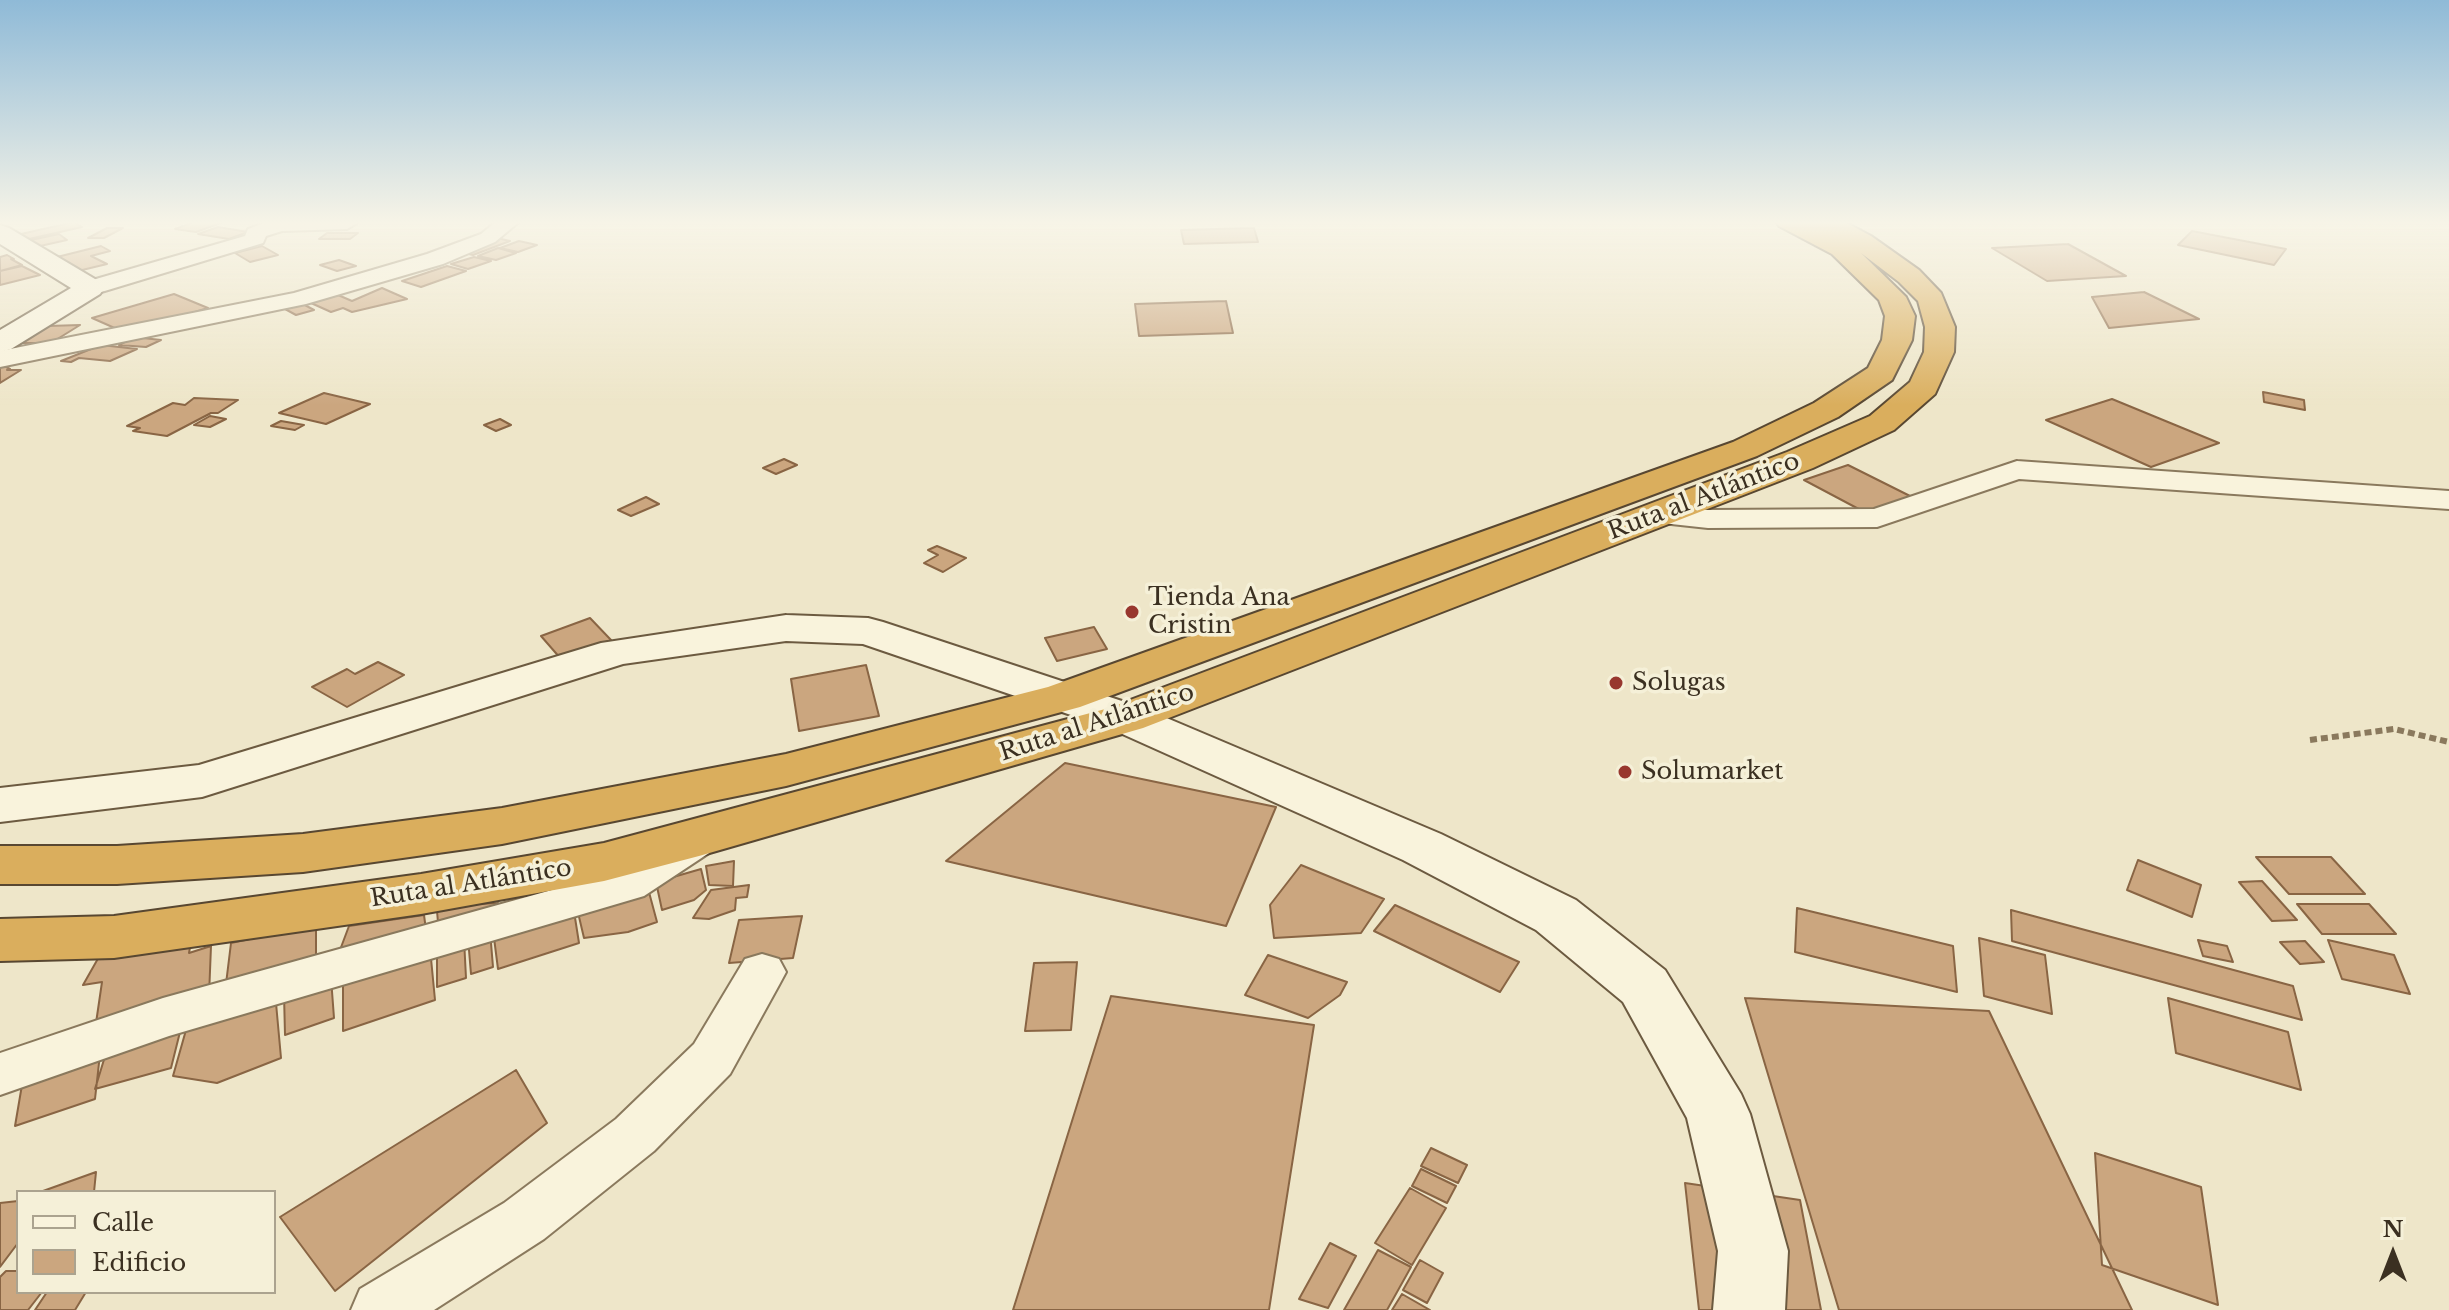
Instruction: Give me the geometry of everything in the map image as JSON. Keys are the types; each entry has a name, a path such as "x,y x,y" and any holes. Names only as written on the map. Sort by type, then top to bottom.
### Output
{"highway":[{"name":"Ruta al Atlántico","path":"0,865 117,865 303,853 502,826 786,770 1064,697 1745,449 1826,410 1881,373 1897,340 1900,316 1892,297 1877,282"},
{"name":"Ruta al Atlántico","path":"0,940 114,937 421,894 604,862 1126,718 1662,514 1800,460 1882,423 1924,387 1939,352 1940,327 1931,299 1915,282"}],"street":[{"path":"80,282 90,288"},
{"path":"0,343 90,288 110,282"},
{"path":"0,359 298,299 356,282"},
{"path":"1662,514 1708,519 1877,518 2017,470 2449,500"},
{"path":"0,805 202,781 617,652 786,628 868,631 1126,718 1422,847 1556,915 1644,986 1718,1114 1753,1251 1749,1310"},
{"path":"0,1074 163,1018 628,885 699,838"},
{"path":"381,1310 524,1221 635,1135 712,1059 762,972"}],"path":[{"path":"2310,740 2394,729 2449,742"}],"building":[{"path":"406,282 435,282 421,287"},
{"path":"382,288 407,299 352,312 343,308 331,312 311,303 338,295 352,301"},
{"path":"2144,292 2199,319 2109,328 2092,297"},
{"path":"174,294 208,308 126,333 92,318"},
{"path":"1226,301 1233,333 1139,336 1135,304"},
{"path":"303,304 314,310 296,315 285,309"},
{"path":"80,325 51,343 19,343 48,326"},
{"path":"134,337 161,340 146,347 119,345"},
{"path":"101,345 137,349 110,361 79,358 71,362 61,361"},
{"path":"0,364 10,369 7,370 21,370 0,383"},
{"path":"2263,392 2304,400 2305,410 2264,402"},
{"path":"324,393 370,404 326,424 279,413"},
{"path":"194,398 238,400 218,413 211,413 167,436 133,431 140,428 127,426 173,403 185,405"},
{"path":"2112,399 2219,443 2151,467 2046,420"},
{"path":"210,416 226,419 210,427 194,425"},
{"path":"500,419 511,425 496,431 484,425"},
{"path":"281,421 304,425 295,430 271,426"},
{"path":"784,459 797,465 776,474 763,468"},
{"path":"1848,465 1914,498 1870,515 1804,480"},
{"path":"646,497 659,504 631,516 618,510"},
{"path":"937,546 966,558 943,572 924,563 938,555 928,550"},
{"path":"590,618 611,640 561,659 541,636"},
{"path":"1094,627 1107,649 1057,661 1045,638"},
{"path":"378,662 404,675 347,707 312,687 347,669 355,674"},
{"path":"866,665 879,716 799,731 791,679"},
{"path":"1065,763 1276,807 1226,926 946,861"},
{"path":"2256,857 2331,857 2365,894 2289,894"},
{"path":"2138,860 2201,885 2192,917 2127,890"},
{"path":"734,861 733,886 709,885 706,866"},
{"path":"1301,865 1384,899 1361,933 1274,938 1270,905"},
{"path":"701,869 706,890 694,900 662,910 656,882"},
{"path":"646,881 657,922 628,932 584,938 576,904"},
{"path":"2262,881 2297,920 2272,921 2239,882"},
{"path":"749,885 747,897 736,898 735,910 709,919 693,918 711,890"},
{"path":"498,903 500,914 439,934 437,911 454,905"},
{"path":"2297,904 2369,904 2396,934 2322,934"},
{"path":"573,905 579,943 498,969 493,930"},
{"path":"1395,905 1519,962 1500,992 1374,931"},
{"path":"1797,908 1953,946 1957,992 1795,952"},
{"path":"2011,910 2293,986 2302,1020 2012,941"},
{"path":"424,915 426,930 337,958 349,926"},
{"path":"802,916 793,958 729,963 739,920"},
{"path":"316,925 316,964 225,992 231,943"},
{"path":"490,931 493,967 471,974 468,938"},
{"path":"1979,938 2045,955 2052,1014 1984,996"},
{"path":"464,939 466,978 437,987 437,947"},
{"path":"2198,940 2227,946 2233,962 2203,956"},
{"path":"2328,940 2394,955 2410,994 2342,979"},
{"path":"2305,941 2324,962 2300,964 2280,942"},
{"path":"191,942 189,953 211,946 209,996 96,1023 102,982 83,985 100,955"},
{"path":"430,948 435,1000 343,1031 343,977"},
{"path":"1268,955 1347,982 1340,995 1308,1018 1245,995"},
{"path":"1077,962 1071,1030 1025,1031 1034,963"},
{"path":"331,978 334,1018 285,1035 284,994"},
{"path":"275,992 281,1058 217,1083 173,1076 186,1030"},
{"path":"1111,996 1314,1025 1269,1310 1013,1310"},
{"path":"1745,998 1989,1011 2132,1310 1839,1310"},
{"path":"2168,998 2288,1032 2301,1090 2176,1053"},
{"path":"180,1032 171,1068 95,1089 106,1053"},
{"path":"100,1054 95,1099 15,1126 23,1079"},
{"path":"516,1070 547,1123 335,1291 280,1217"},
{"path":"1431,1148 1467,1165 1458,1183 1421,1166"},
{"path":"2095,1153 2201,1187 2218,1305 2102,1265"},
{"path":"1421,1169 1456,1186 1447,1203 1412,1186"},
{"path":"96,1172 94,1190 46,1190"},
{"path":"1685,1183 1800,1200 1821,1310 1699,1310"},
{"path":"1410,1188 1446,1208 1412,1265 1375,1243"},
{"path":"16,1201 16,1246 0,1267 0,1203"},
{"path":"1330,1243 1356,1256 1328,1308 1299,1299"},
{"path":"1378,1250 1411,1267 1387,1310 1344,1310"},
{"path":"1420,1260 1443,1273 1427,1303 1403,1290"},
{"path":"6,1271 16,1271 16,1294 40,1294 28,1310 0,1310 0,1277"},
{"path":"46,1294 85,1294 75,1310 35,1310"},
{"path":"1402,1294 1430,1310 1392,1310"}],"place":[{"name":"Tienda Ana Cristin","path":"1132,612"},
{"name":"Solugas","path":"1616,683"},
{"name":"Solumarket","path":"1625,772"}]}
